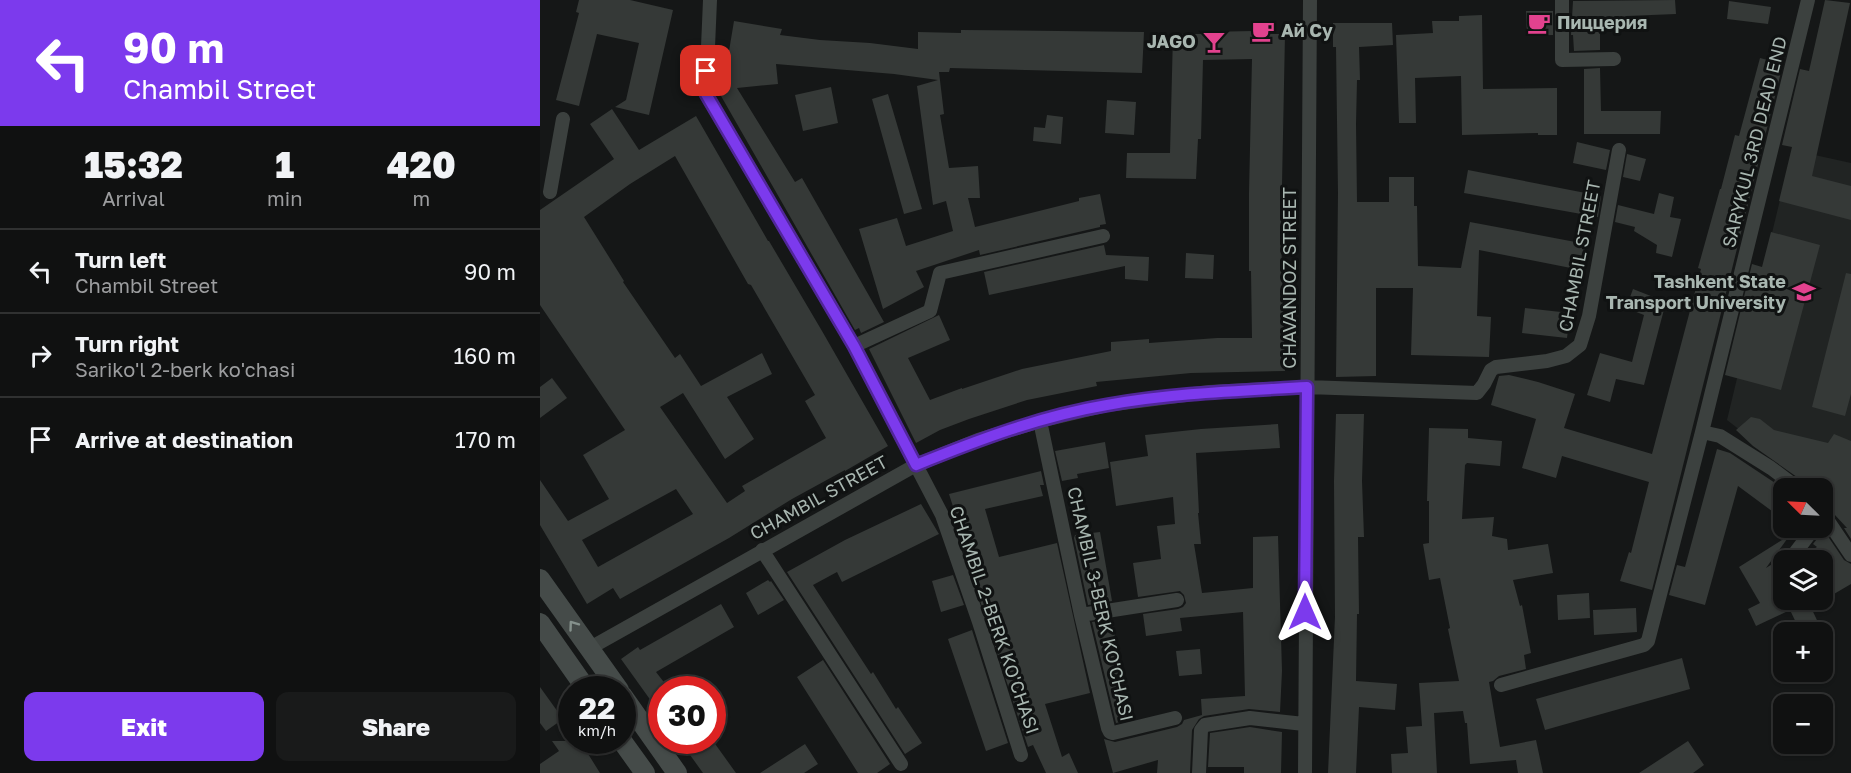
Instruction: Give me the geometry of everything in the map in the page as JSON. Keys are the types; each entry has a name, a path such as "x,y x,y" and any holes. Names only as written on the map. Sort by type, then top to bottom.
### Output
{"main road":[{"path":"540,579 609,676"},
{"path":"540,623 577,676"},
{"path":"569,664 590,648"},
{"path":"636,715 677,773"},
{"path":"631,754 645,773"}],"street":[{"name":"CHAMBIL 2-BERK KO'CHASI","path":"710,0 706,94 854,346 942,515 1021,755"},
{"name":"CHAVANDOZ STREET","path":"1305,773 1310,0"},
{"path":"1562,0 1562,60 1614,59"},
{"name":"SARYKUL 3RD DEAD END","path":"1501,685 1644,645 1648,641 1808,0"},
{"path":"550,192 563,119"},
{"name":"CHAMBIL STREET","path":"590,648 916,465 978,440 1040,421 1107,405 1209,393 1307,387 1477,393 1491,370 1496,367 1547,361 1566,356 1580,345 1589,316 1619,150"},
{"path":"854,346 930,311 940,273 1103,236"},
{"name":"CHAMBIL 3-BERK KO'CHASI","path":"1040,421 1081,615 1110,732 1175,718"},
{"path":"1702,432 1720,436 1784,478"},
{"path":"1833,529 1851,555"},
{"path":"1797,550 1806,538"},
{"path":"762,550 901,764"},
{"path":"1081,615 1177,600"},
{"path":"1198,773 1201,730 1205,725 1250,718 1304,724"}],"shaded area":[{"name":"Tashkent State Transport University","path":"1792,150 1851,163 1851,528 1833,504 1833,478 1801,478 1727,420"}],"building":[{"path":"579,0 630,0 673,10 649,115 615,107 626,100 639,43 597,34 579,106 556,100 579,13 576,12"},
{"path":"1675,0 1676,14 1627,16 1627,22 1600,23 1600,50 1574,51 1573,35 1571,35 1573,1"},
{"path":"1825,0 1850,3 1812,176 1851,186 1851,220 1779,201 1792,147 1782,145 1800,69 1809,71"},
{"path":"1729,1 1771,7 1768,24 1727,19"},
{"name":"Пиццерия","path":"1526,11 1553,11 1553,35 1527,36"},
{"path":"1482,15 1483,89 1557,88 1557,135 1538,135 1538,133 1462,135 1461,76 1415,78 1416,123 1399,123 1396,35 1433,33 1432,21 1459,21 1459,16"},
{"path":"734,21 782,29 780,35 918,49 918,32 961,33 961,30 1144,32 1142,73 950,68 949,72 939,72 944,114 940,115 949,168 978,166 980,198 968,198 975,227 1100,194 1106,224 980,255 979,250 916,271 924,287 883,309 859,229 897,218 906,246 953,231 946,201 933,205 917,86 938,80 776,64 778,84 737,88 795,182 802,178 884,322 861,333 859,328 855,330 721,96 720,58 728,57"},
{"path":"1333,23 1392,23 1393,45 1359,47 1360,80 1357,80 1356,124 1357,202 1389,202 1389,177 1414,177 1418,266 1461,268 1470,222 1586,244 1581,270 1479,250 1477,316 1491,317 1489,357 1411,355 1413,288 1376,288 1376,376 1336,377 1338,193 1336,47 1333,47"},
{"path":"1253,31 1253,34 1285,34 1281,234 1285,371 1191,373 1096,382 1097,386 1027,400 969,419 940,430 916,443 869,349 939,315 950,340 908,358 930,400 1022,369 1111,351 1111,342 1149,339 1149,343 1252,338 1249,193 1252,59 1203,60 1201,139 1198,139 1196,179 1126,178 1127,153 1170,153 1173,34"},
{"path":"1760,58 1783,64 1652,590 1620,581 1629,552 1631,553 1649,482 1562,456 1556,478 1522,468 1536,419 1491,405 1499,376 1509,375 1538,382 1575,394 1564,428 1652,454 1701,269 1698,268 1735,135 1739,136"},
{"path":"1600,68 1601,111 1661,111 1660,134 1584,134 1584,69"},
{"path":"831,87 838,123 803,131 795,95"},
{"path":"888,94 922,209 904,214 872,99"},
{"path":"1107,100 1136,102 1134,135 1105,133"},
{"path":"612,109 639,150 696,116 888,446 620,599 613,588 587,604 540,525 540,480 568,521 609,499 583,455 625,430 540,305 540,210 614,159 590,124","holes":["675,156 815,395 805,401 826,438 742,486 745,491 727,503 660,407 683,393 725,459 754,439 727,397 772,374 762,353 701,386 680,354 675,358 623,282 584,217","676,489 693,514 598,567 582,540"]},
{"path":"1047,115 1063,117 1061,144 1033,141 1034,127 1045,128"},
{"path":"1577,142 1610,150 1606,170 1573,163"},
{"path":"1627,154 1646,159 1640,181 1623,177"},
{"path":"1468,170 1601,196 1598,217 1464,193"},
{"path":"1659,193 1674,197 1670,217 1681,219 1672,257 1656,253 1657,245 1634,231 1635,227 1615,222 1618,205 1654,214"},
{"path":"1771,232 1820,245 1781,390 1725,375 1752,264 1762,267"},
{"path":"1104,245 1106,255 1149,257 1148,281 1125,279 1125,266 989,295 984,272"},
{"path":"1186,253 1214,255 1213,279 1185,278"},
{"path":"1846,273 1851,274 1851,394 1845,416 1812,407"},
{"path":"1633,289 1666,302 1644,385 1616,379 1610,402 1587,395 1600,353 1632,362 1644,315 1626,308"},
{"path":"1525,308 1570,313 1567,338 1522,333"},
{"path":"552,378 567,398 540,418 540,387"},
{"path":"1336,414 1364,414 1362,481 1364,537 1358,537 1359,614 1357,614 1356,681 1397,684 1395,710 1359,707 1356,773 1328,773 1335,617"},
{"path":"1751,417 1760,419 1774,430 1828,443 1834,434 1851,441 1851,539 1844,528 1847,528 1833,513 1833,478 1798,478 1753,446 1736,430"},
{"path":"1278,424 1280,448 1196,453 1201,544 1194,544 1202,593 1253,588 1253,537 1278,536 1282,671 1280,712 1249,709 1204,716 1199,719 1192,730 1190,773 1157,773 1158,760 1113,773 1104,739 1115,742 1177,727 1184,720 1202,715 1201,699 1245,696 1243,612 1180,618 1182,631 1146,636 1143,614 1178,609 1186,603 1180,591 1138,597 1133,563 1161,559 1157,526 1175,524 1173,497 1116,506 1110,462 1148,456 1145,435"},
{"path":"1429,428 1468,429 1468,438 1502,441 1500,466 1467,463 1465,465 1462,519 1494,517 1492,536 1507,539 1508,550 1548,544 1553,573 1513,580 1520,606 1522,605 1531,653 1524,655 1526,669 1499,676 1489,682 1500,747 1536,740 1543,773 1518,773 1516,760 1470,764 1467,723 1465,723 1463,711 1434,713 1437,773 1392,773 1391,754 1408,753 1406,727 1422,726 1419,683 1459,681 1440,578 1429,580 1423,544 1429,543 1429,501 1427,501"},
{"path":"1105,442 1109,468 1077,474 1078,478 1062,481 1055,451"},
{"path":"1717,449 1730,453 1773,482 1773,512 1738,486 1705,605 1669,595 1677,565 1685,567"},
{"path":"1041,471 1044,485 1040,485 1043,496 985,509 999,557 1057,543 1090,693 1045,704 1062,757 1069,753 1078,773 1046,773 1033,745 1028,747 970,570 972,566 949,494"},
{"path":"921,504 939,534 842,582 837,572 813,585 871,674 873,672 896,709 898,707 922,743 905,754 787,572 845,540"},
{"path":"1100,532 1112,601 1088,605 1074,538 1075,535"},
{"path":"1788,538 1779,550 1773,550 1773,558 1766,568 1773,564 1773,610 1790,610 1756,626 1748,609 1760,603 1739,567"},
{"path":"1818,538 1829,538 1844,560 1851,564 1851,584 1833,595 1833,550 1812,550 1817,547 1813,544"},
{"path":"953,575 964,605 941,612 932,581"},
{"path":"768,580 784,600 758,615 746,593"},
{"path":"1589,593 1590,618 1558,620 1557,595"},
{"path":"721,604 734,627 656,672 659,676 648,676 648,697 636,680 636,676 633,676 621,659 638,647 640,650"},
{"path":"1636,608 1637,632 1594,635 1593,610"},
{"path":"1790,610 1812,610 1818,622 1796,622"},
{"path":"1112,619 1129,720 1116,723 1092,622"},
{"path":"972,630 1008,743 986,751 948,639"},
{"path":"1200,649 1202,674 1179,676 1176,651"},
{"path":"1682,658 1690,689 1545,730 1536,699"},
{"path":"823,660 890,764 877,773 858,773 797,677"},
{"path":"540,687 558,712 558,723 546,731 540,723"},
{"path":"1250,727 1282,732 1281,773 1244,773 1244,767 1208,767 1210,733"},
{"path":"552,741 558,741 558,750"},
{"path":"1688,741 1704,765 1693,773 1639,773"},
{"path":"805,744 818,764 804,773 760,773"},
{"path":"558,752 558,754 588,754 600,773 540,773 540,764"},
{"path":"689,754 722,754 736,773 703,773"}],"place":[{"name":"Пиццерия","path":"1539,23"},
{"name":"Ай Су","path":"1263,31"},
{"name":"JAGO","path":"1214,42"},
{"name":"Tashkent State Transport University","path":"1804,292"}],"route":[{"path":"706,71 706,94 854,346 916,465 978,440 1040,421 1107,405 1209,393 1307,387 1305,612"}]}
